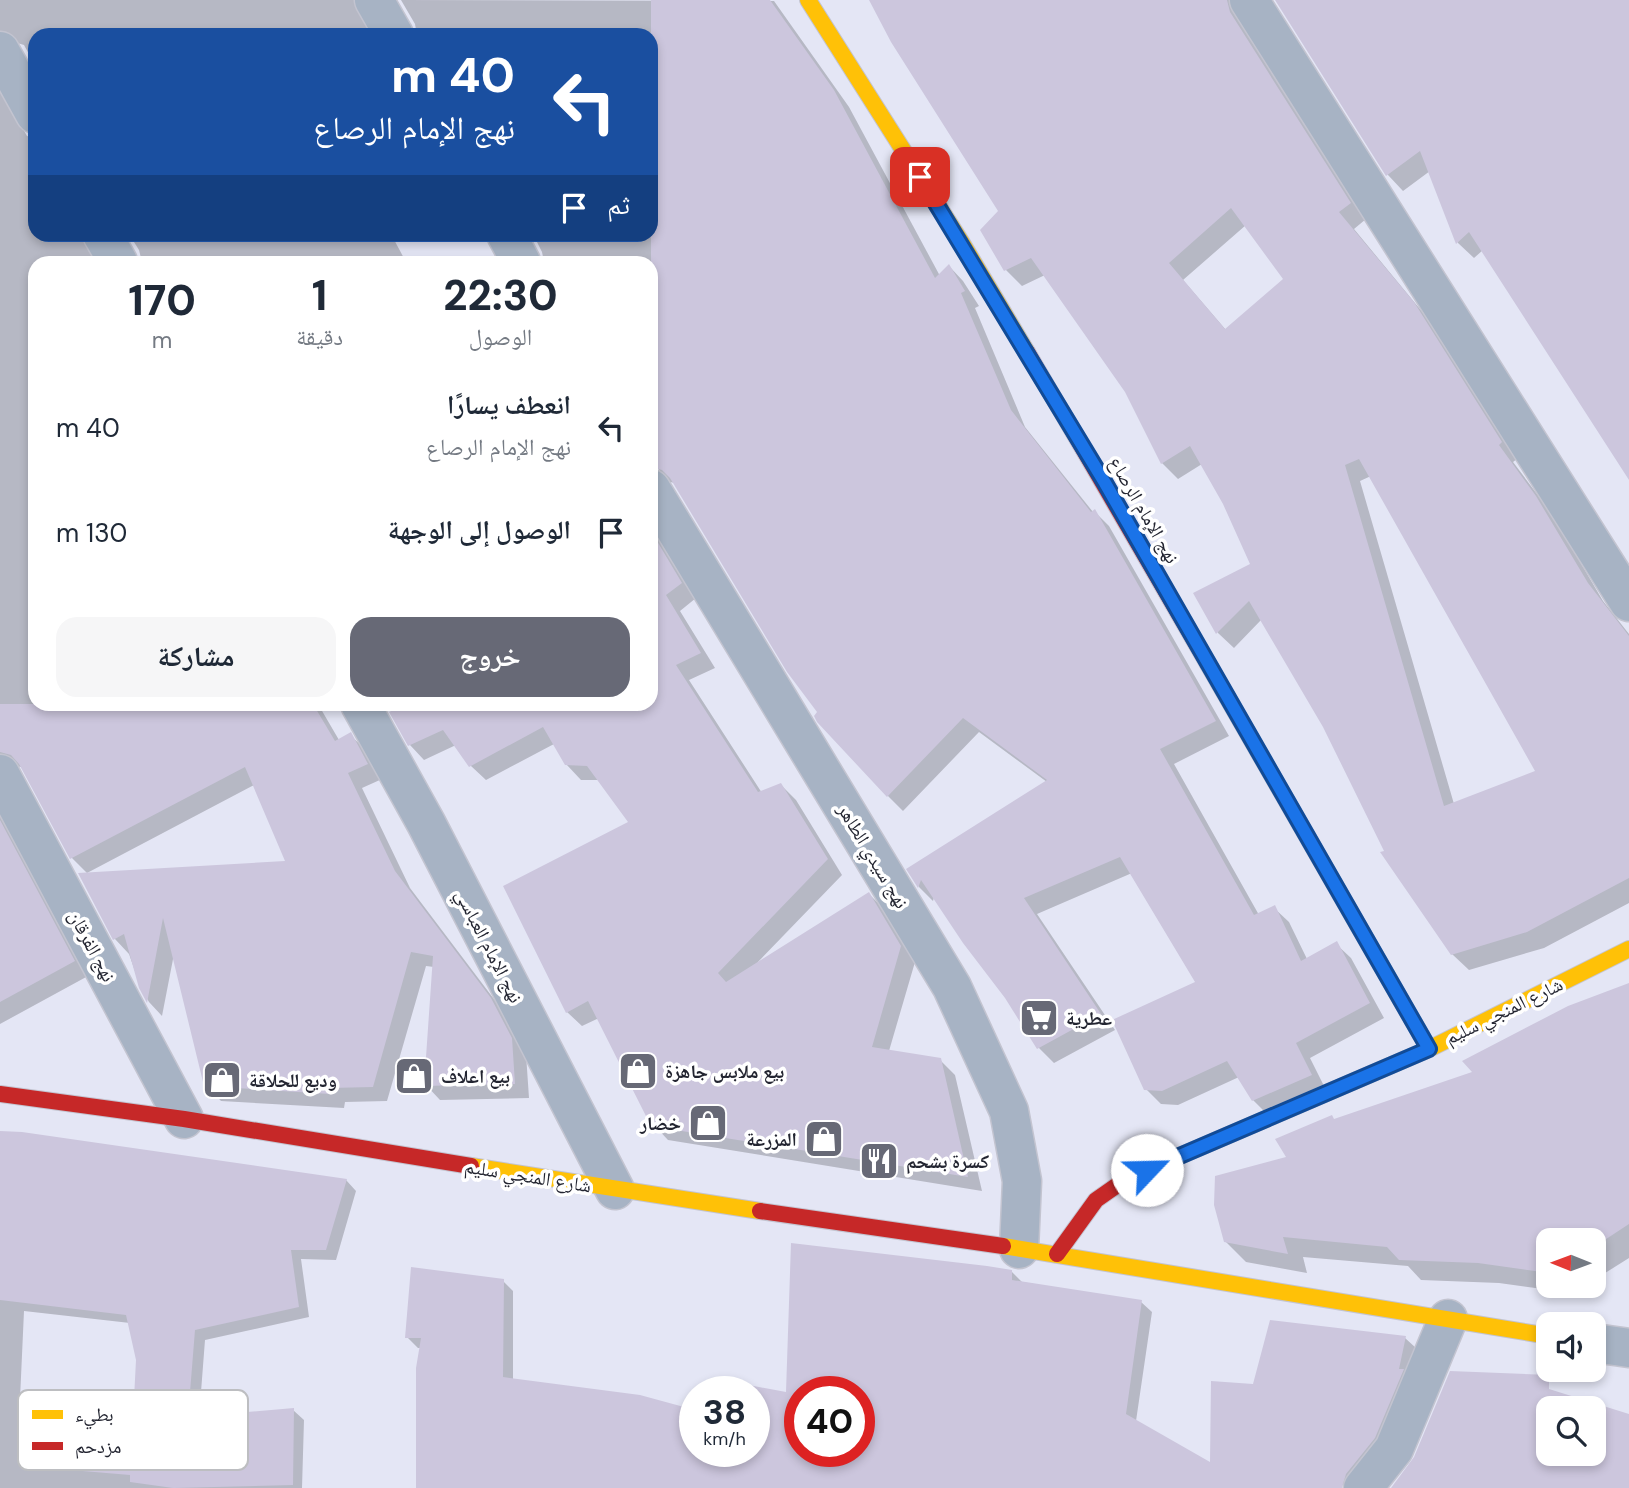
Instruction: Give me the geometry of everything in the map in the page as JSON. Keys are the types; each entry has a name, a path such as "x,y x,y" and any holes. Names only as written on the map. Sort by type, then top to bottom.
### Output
{"street":[{"path":"374,0 390,28"},
{"name":"نهج الإمام الرصاع","path":"808,0 962,243 1105,483 1429,1049"},
{"path":"1249,0 1629,602"},
{"path":"0,51 28,101"},
{"name":"نهج سيدي الطاهر","path":"658,501 952,987 1009,1111 1022,1181 1019,1249"},
{"name":"نهج الإمام العباسي","path":"364,711 426,823 615,1191"},
{"name":"نهج الفرقان","path":"0,774 184,1119"},
{"name":"شارع المنجي سليم","path":"1057,1254 1096,1200 1126,1179 1429,1049 1629,949"},
{"name":"شارع المنجي سليم","path":"0,1094 184,1119 615,1191 1057,1254 1536,1334"},
{"path":"1363,1488 1394,1448 1448,1319"}],"building":[{"path":"651,0 770,0 834,90 935,278 949,264 965,291 961,293 1011,410 1091,512 1095,509 1216,721 1160,749 1254,915 1275,905 1301,961 1337,941 1370,1003 1296,1043 1312,1075 1252,1101 1227,1061 1162,1091 1144,1090 1112,1020 1195,982 1120,857 1024,898 1101,1014 1037,1049 1005,998 963,943 921,880 918,888 906,869 1047,780 963,718 887,797 817,722 814,716 817,712 787,672 670,478 658,469 658,256 651,256 651,242 658,242 658,28 651,28"},
{"path":"869,0 1227,0 1230,12 1351,203 1339,212 1414,302 1502,442 1499,445 1536,496 1588,583 1629,636 1629,878 1527,932 1451,955 1380,852 1384,851 1323,727 1249,601 1216,634 1193,593 1250,564 1223,504 1190,446 1161,464 1125,392 1031,258 1004,271 980,230 998,211 891,42","holes":["1231,208 1283,279 1225,329 1169,263","1359,459 1535,771 1444,806 1345,465"]},
{"path":"1275,0 1629,0 1629,480 1469,232 1456,244 1420,151 1386,176"},
{"path":"658,543 682,583 666,595 701,653 676,665 758,792 781,783 828,859 718,973 726,982 869,892 901,946 872,1047 941,1058 968,1177 651,1126 588,1001 566,1013 503,886 628,822 587,766 565,765 543,727 469,767 443,730 408,746 389,712 658,711"},
{"path":"0,704 28,704 28,711 317,711 335,741 351,732 368,764 348,773 395,871 491,998 512,1038 515,1084 424,1086 433,956 411,952 373,1087 330,1088 330,1094 204,1086 163,918 147,1003 139,988 124,934 113,940 78,873 285,861 245,767 70,859 19,764 11,755 0,752"},
{"path":"0,820 75,961 0,1002"},
{"path":"1629,983 1629,1224 1606,1239 1606,1228 1536,1228 1536,1271 1478,1263 1399,1260 1387,1247 1283,1237 1288,1254 1224,1242 1214,1205 1215,1176 1286,1157 1275,1139 1332,1115 1334,1119 1472,1072 1462,1061 1568,1006"},
{"path":"0,1131 347,1179 326,1250 291,1250 299,1307 195,1330 190,1390 134,1390 136,1360 126,1315 0,1300"},
{"path":"791,1243 1012,1270 1012,1280 1142,1300 1126,1414 1210,1462 1211,1381 1253,1384 1270,1320 1406,1336 1399,1369 1404,1369 1375,1438 1346,1474 1342,1488 416,1488 416,1368 421,1338 405,1338 411,1267 504,1279 503,1377 640,1395 679,1406 679,1467 770,1467 770,1389 784,1392 784,1467 875,1467 875,1376 787,1376"},
{"path":"1450,1371 1536,1374 1536,1382 1549,1382 1549,1389 1571,1396 1536,1396 1536,1466 1606,1466 1606,1407 1629,1414 1629,1488 1391,1488 1414,1457"},
{"path":"294,1408 293,1485 173,1488 130,1482 130,1475 71,1470 248,1470 248,1412"}],"traffic: slow":[{"path":"808,0 962,243 1027,352"},
{"path":"1208,664 1429,1049"},
{"path":"1273,1116 1429,1049 1629,949"},
{"path":"471,1166 760,1211"},
{"path":"1003,1246 1536,1334"}],"traffic: jam":[{"path":"1027,352 1208,664"},
{"path":"0,1094 184,1119 471,1166"},
{"path":"1057,1254 1096,1200 1126,1179 1273,1116"},
{"path":"760,1211 1003,1246"}],"place":[{"name":"عطرية","path":"1039,1018"},
{"name":"بيع ملابس جاهزة","path":"638,1071"},
{"name":"بيع اعلاف","path":"414,1076"},
{"name":"وديع للحلاقة","path":"222,1080"},
{"name":"خضار","path":"708,1123"},
{"name":"المزرعة","path":"824,1139"},
{"name":"كسرة بشحم","path":"879,1161"}],"route":[{"path":"920,177 1105,483 1429,1049 1147,1170"}]}
